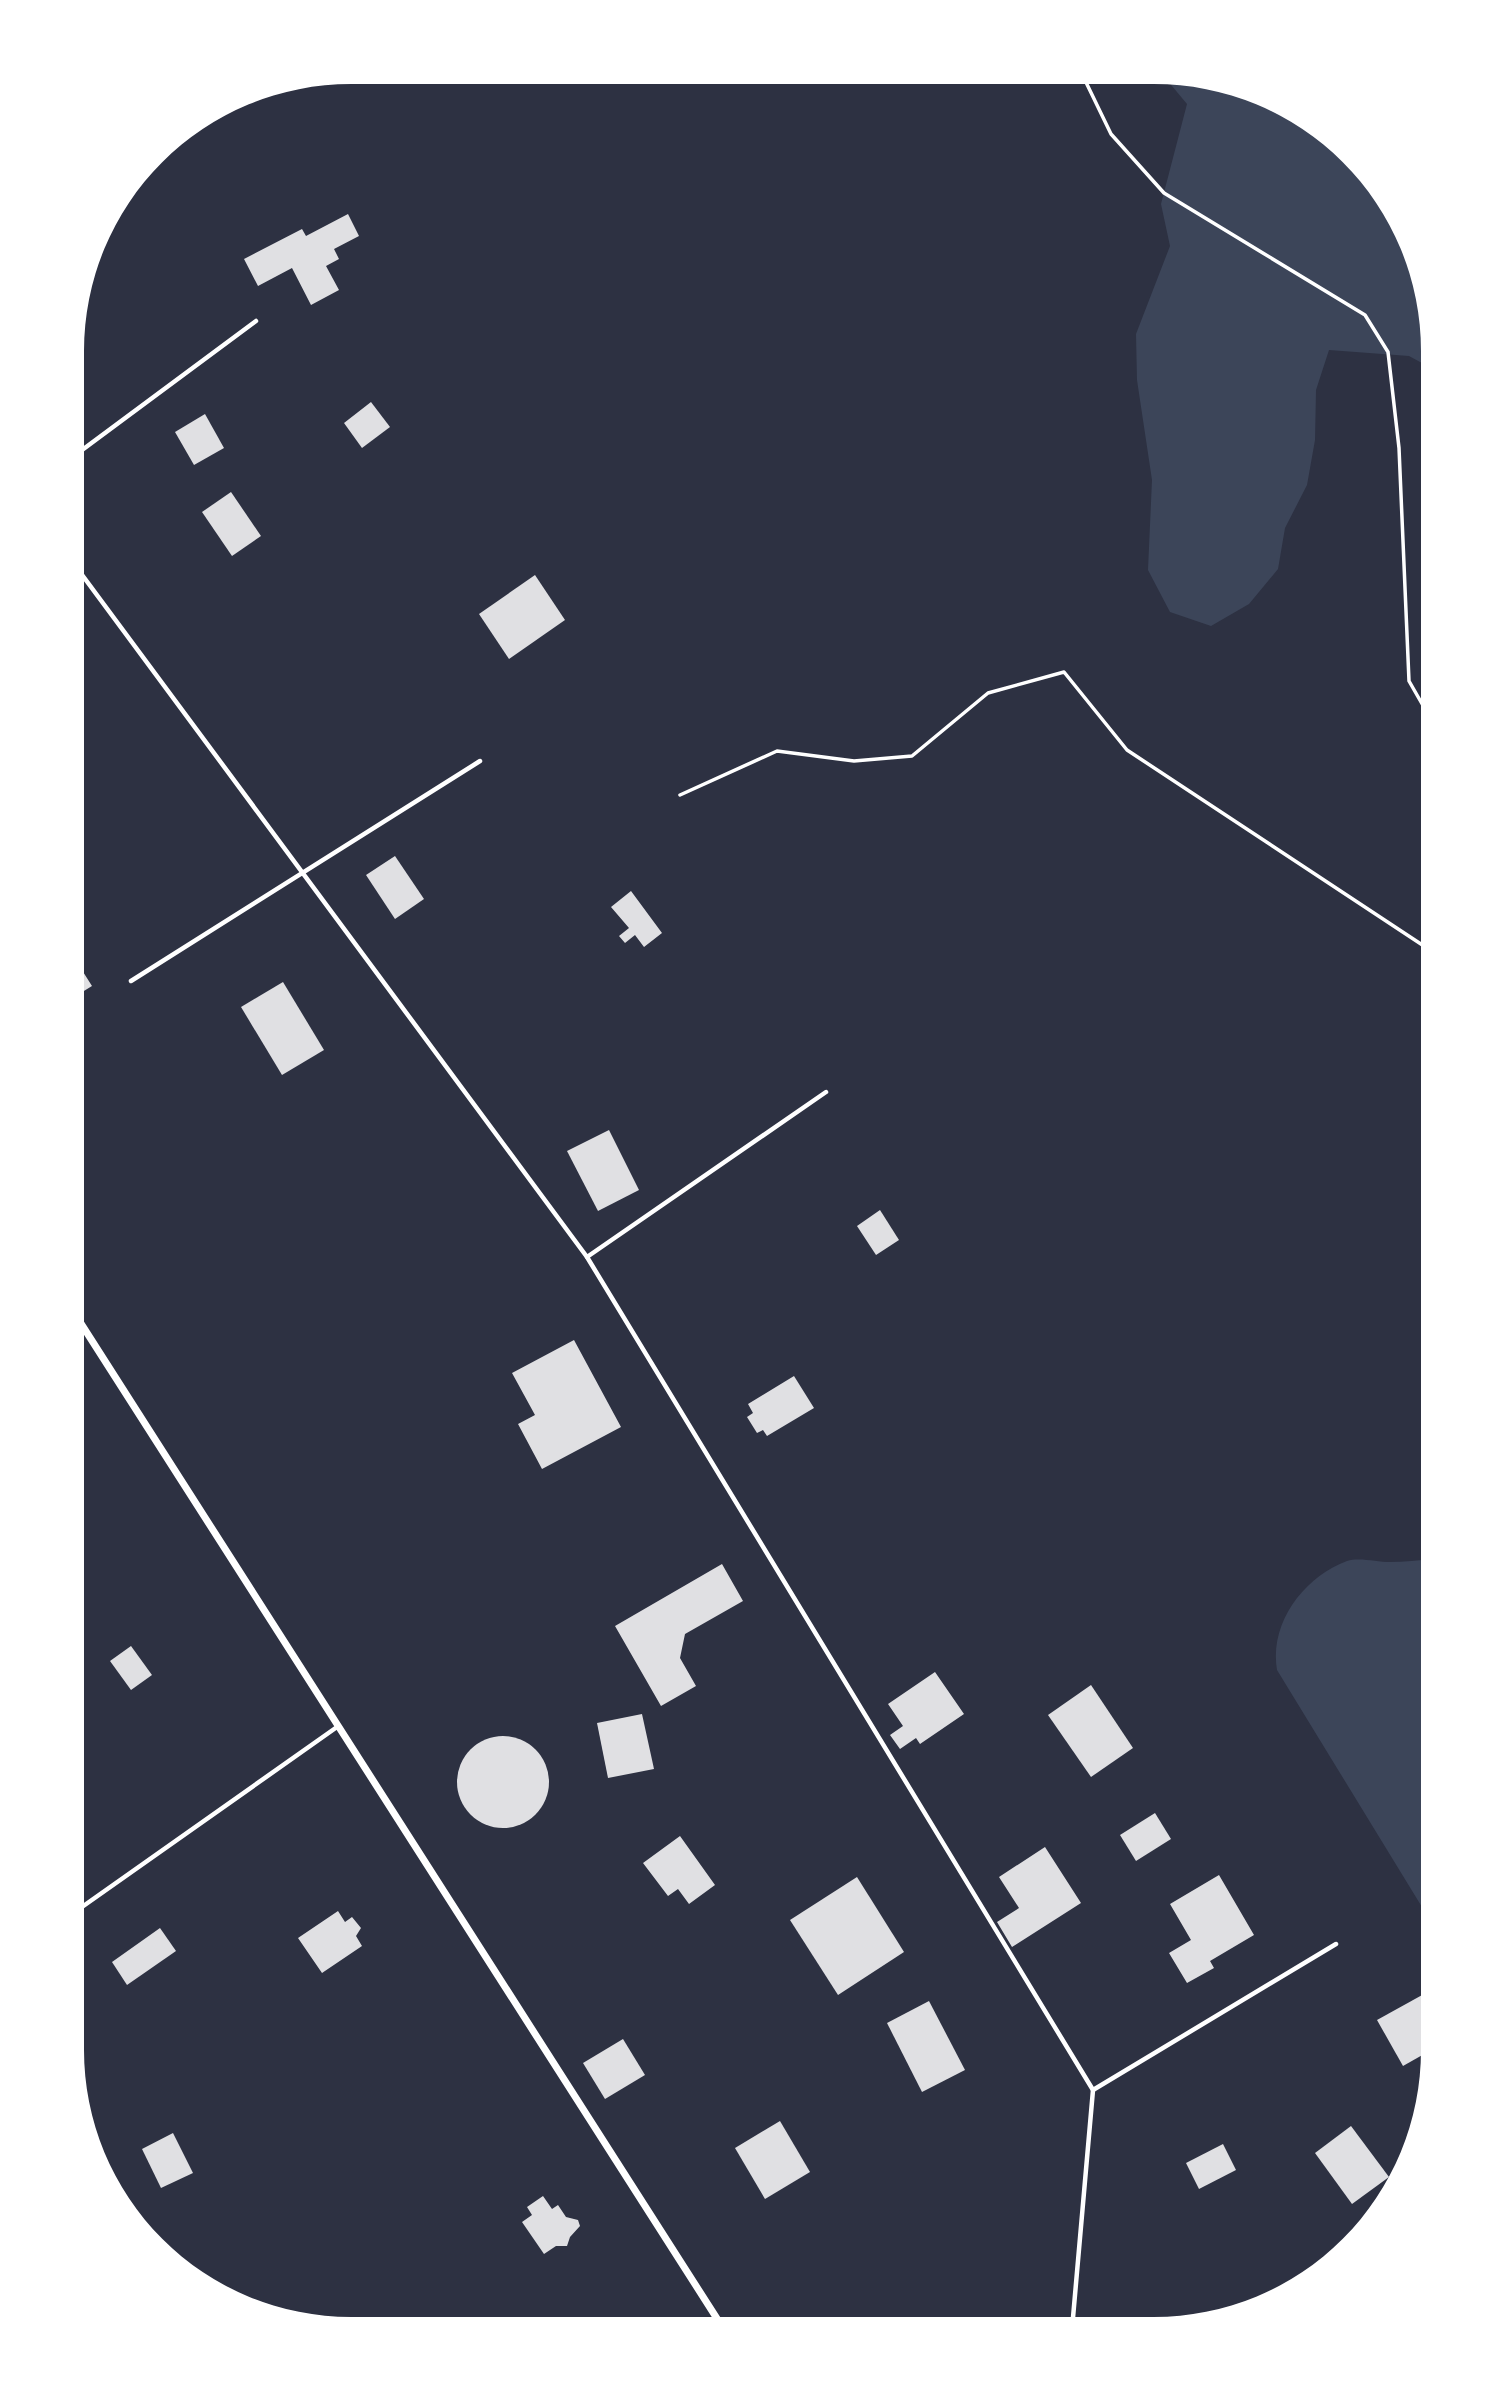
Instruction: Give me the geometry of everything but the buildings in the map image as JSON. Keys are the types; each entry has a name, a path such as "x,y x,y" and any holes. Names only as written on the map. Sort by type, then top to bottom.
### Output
{"street":[{"path":"84,1328 716,2317"}],"lane":[{"path":"84,449 256,321"},
{"path":"84,577 587,1257 1093,2090 1073,2317"},
{"path":"131,981 480,761"},
{"path":"587,1257 826,1092"},
{"path":"84,1906 337,1727"},
{"path":"1093,2090 1336,1944"}],"path":[{"path":"1087,84 1111,134 1164,193 1364,315 1388,352 1399,448 1409,681 1421,702"},
{"path":"680,795 777,751 854,761 912,756 988,693 1064,672 1127,750 1421,944"}],"shaded area":[{"path":"1171,85 1206,89 1256,104 1302,129 1343,162 1376,203 1401,249 1416,299 1421,351 1421,362 1409,356 1329,350 1316,390 1315,440 1307,485 1285,528 1278,569 1249,604 1211,626 1170,612 1148,570 1152,480 1137,380 1136,334 1170,246 1161,204 1187,104"},
{"path":"1421,1560 1421,1905 1277,1670 1276,1652 1284,1619 1304,1590 1331,1568 1347,1561"}]}
